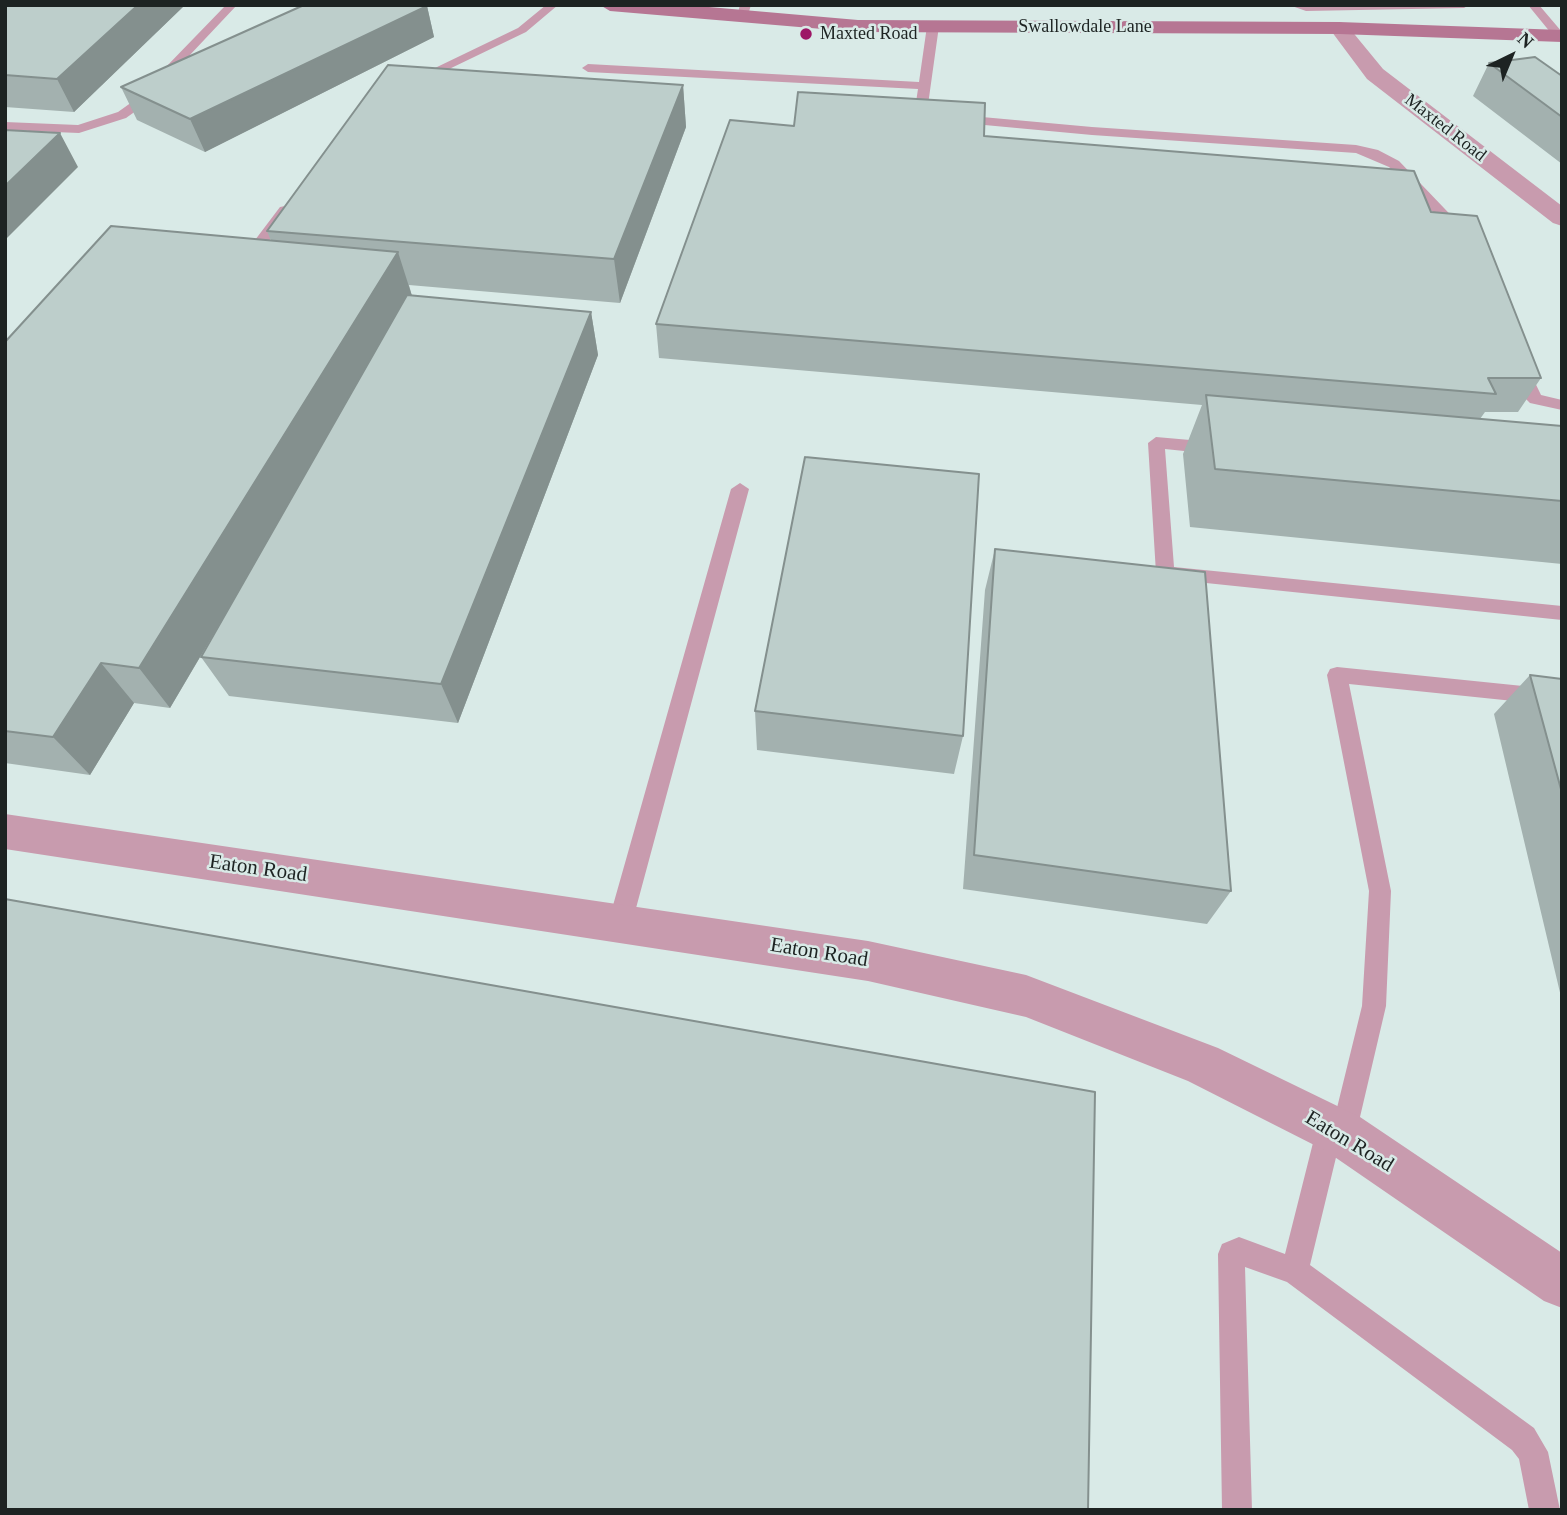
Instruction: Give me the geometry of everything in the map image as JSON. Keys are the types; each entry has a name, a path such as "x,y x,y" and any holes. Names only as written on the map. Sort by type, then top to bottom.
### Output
{"street":[{"name":"Swallowdale Lane","path":"610,5 744,11 858,26 1339,29 1560,36"},
{"name":"Maxted Road","path":"1339,29 1375,74 1562,218"},
{"name":"Eaton Road","path":"5,831 868,961 1026,996 1202,1064 1337,1131 1562,1283"}],"lane":[{"path":"5,126 79,129 122,115 136,105 232,5"},
{"path":"401,87 523,30 553,5"},
{"path":"1294,5 1306,8 1464,5"},
{"path":"1533,5 1560,36"},
{"path":"933,26 920,116 1356,149 1373,153 1394,164 1469,243"},
{"path":"588,68 924,86"},
{"path":"254,251 294,198"},
{"path":"1515,355 1530,393 1536,399 1562,405"},
{"path":"1237,450 1156,443 1165,573 1562,614"},
{"path":"620,923 740,489"},
{"path":"1295,1271 1374,1006 1380,891 1337,676 1562,698"},
{"path":"1237,1510 1233,1254 1239,1251 1295,1271 1522,1439 1533,1452 1545,1510"}],"building":[{"path":"5,5 138,5 57,79 5,75"},
{"path":"304,5 427,6 190,119 121,87"},
{"path":"1535,57 1562,76 1562,117 1489,63"},
{"path":"388,65 683,85 614,259 267,231"},
{"path":"798,92 985,103 984,136 1414,171 1431,212 1477,216 1541,378 1488,378 1496,394 656,324 730,120 794,126"},
{"path":"5,130 60,133 5,186"},
{"path":"111,226 398,252 139,668 101,663 53,737 5,731 5,342"},
{"path":"407,295 591,312 441,684 201,657"},
{"path":"1206,395 1562,426 1562,501 1215,469"},
{"path":"805,457 979,474 963,736 755,711"},
{"path":"995,549 1205,572 1231,891 974,855"},
{"path":"1530,675 1562,679 1562,793"},
{"path":"5,899 1095,1092 1088,1510 5,1510"}],"place":[{"name":"Maxted Road","path":"806,34"}]}
